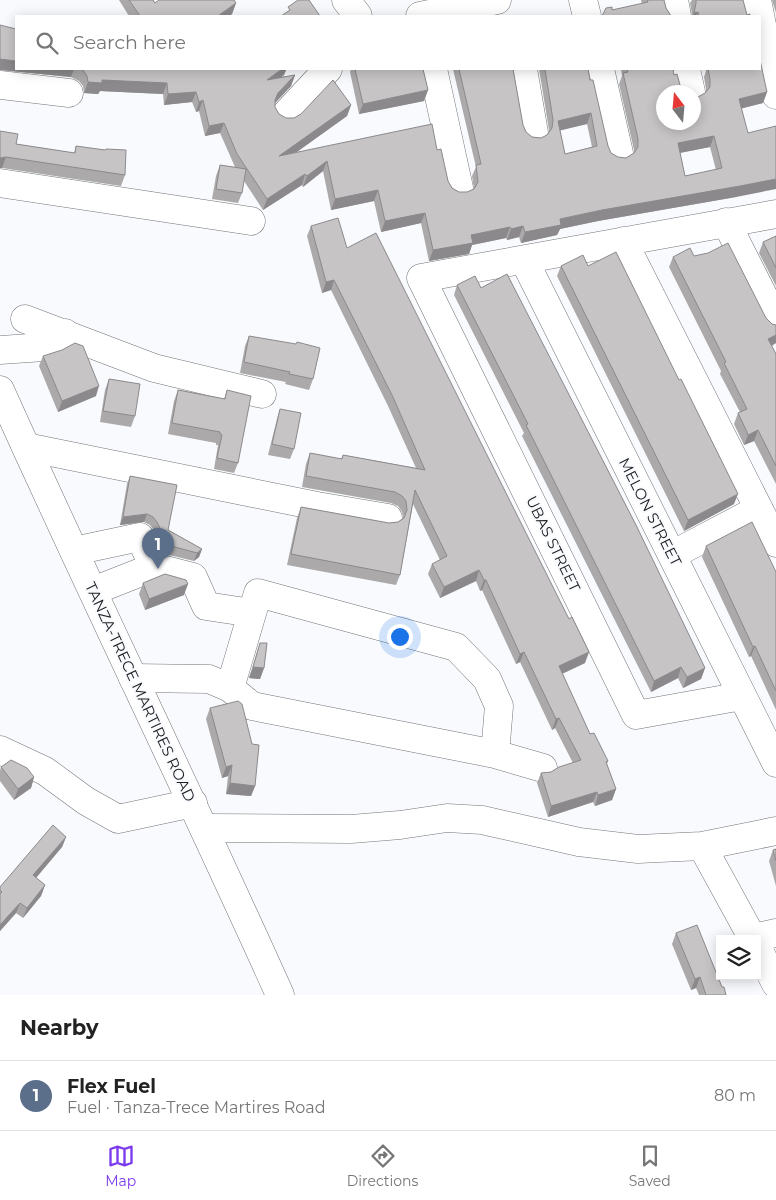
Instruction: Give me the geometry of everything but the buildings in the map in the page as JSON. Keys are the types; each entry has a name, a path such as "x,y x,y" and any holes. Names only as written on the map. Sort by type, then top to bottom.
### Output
{"street":[{"path":"346,0 357,15"},
{"path":"426,15 497,0"},
{"path":"501,0 508,15"},
{"path":"584,0 587,15"},
{"path":"674,0 677,15"},
{"path":"756,0 759,15"},
{"path":"761,24 776,95"},
{"path":"286,114 327,70"},
{"path":"433,70 459,188"},
{"path":"523,70 534,132"},
{"path":"600,70 619,153"},
{"path":"686,70 689,85"},
{"path":"0,85 69,93"},
{"path":"0,183 251,221"},
{"path":"524,260 776,214"},
{"path":"726,222 776,321"},
{"path":"623,241 775,538"},
{"name":"UBAS STREET","path":"524,260 421,278 636,715 742,696"},
{"name":"MELON STREET","path":"524,260 776,763"},
{"path":"25,319 154,368 262,394"},
{"path":"0,350 44,348 56,344 65,333"},
{"name":"TANZA-TRECE MARTIRES ROAD","path":"0,390 133,678 205,828 280,995"},
{"path":"26,447 317,506 388,518"},
{"path":"672,555 759,509"},
{"path":"74,551 140,537 154,566"},
{"path":"93,591 154,566 193,577 206,606 252,612"},
{"path":"230,688 258,593 456,647 487,679 499,706 495,754"},
{"path":"133,678 209,679 230,688 252,706 495,754 543,768"},
{"path":"0,750 45,771 86,801 118,819 193,803"},
{"path":"205,828 351,829 400,825 447,818 482,820 579,842 638,849 702,846 776,831"},
{"path":"702,846 758,935"},
{"path":"761,942 776,984"}],"place":[{"name":"Flex Fuel","path":"158,569"}]}
